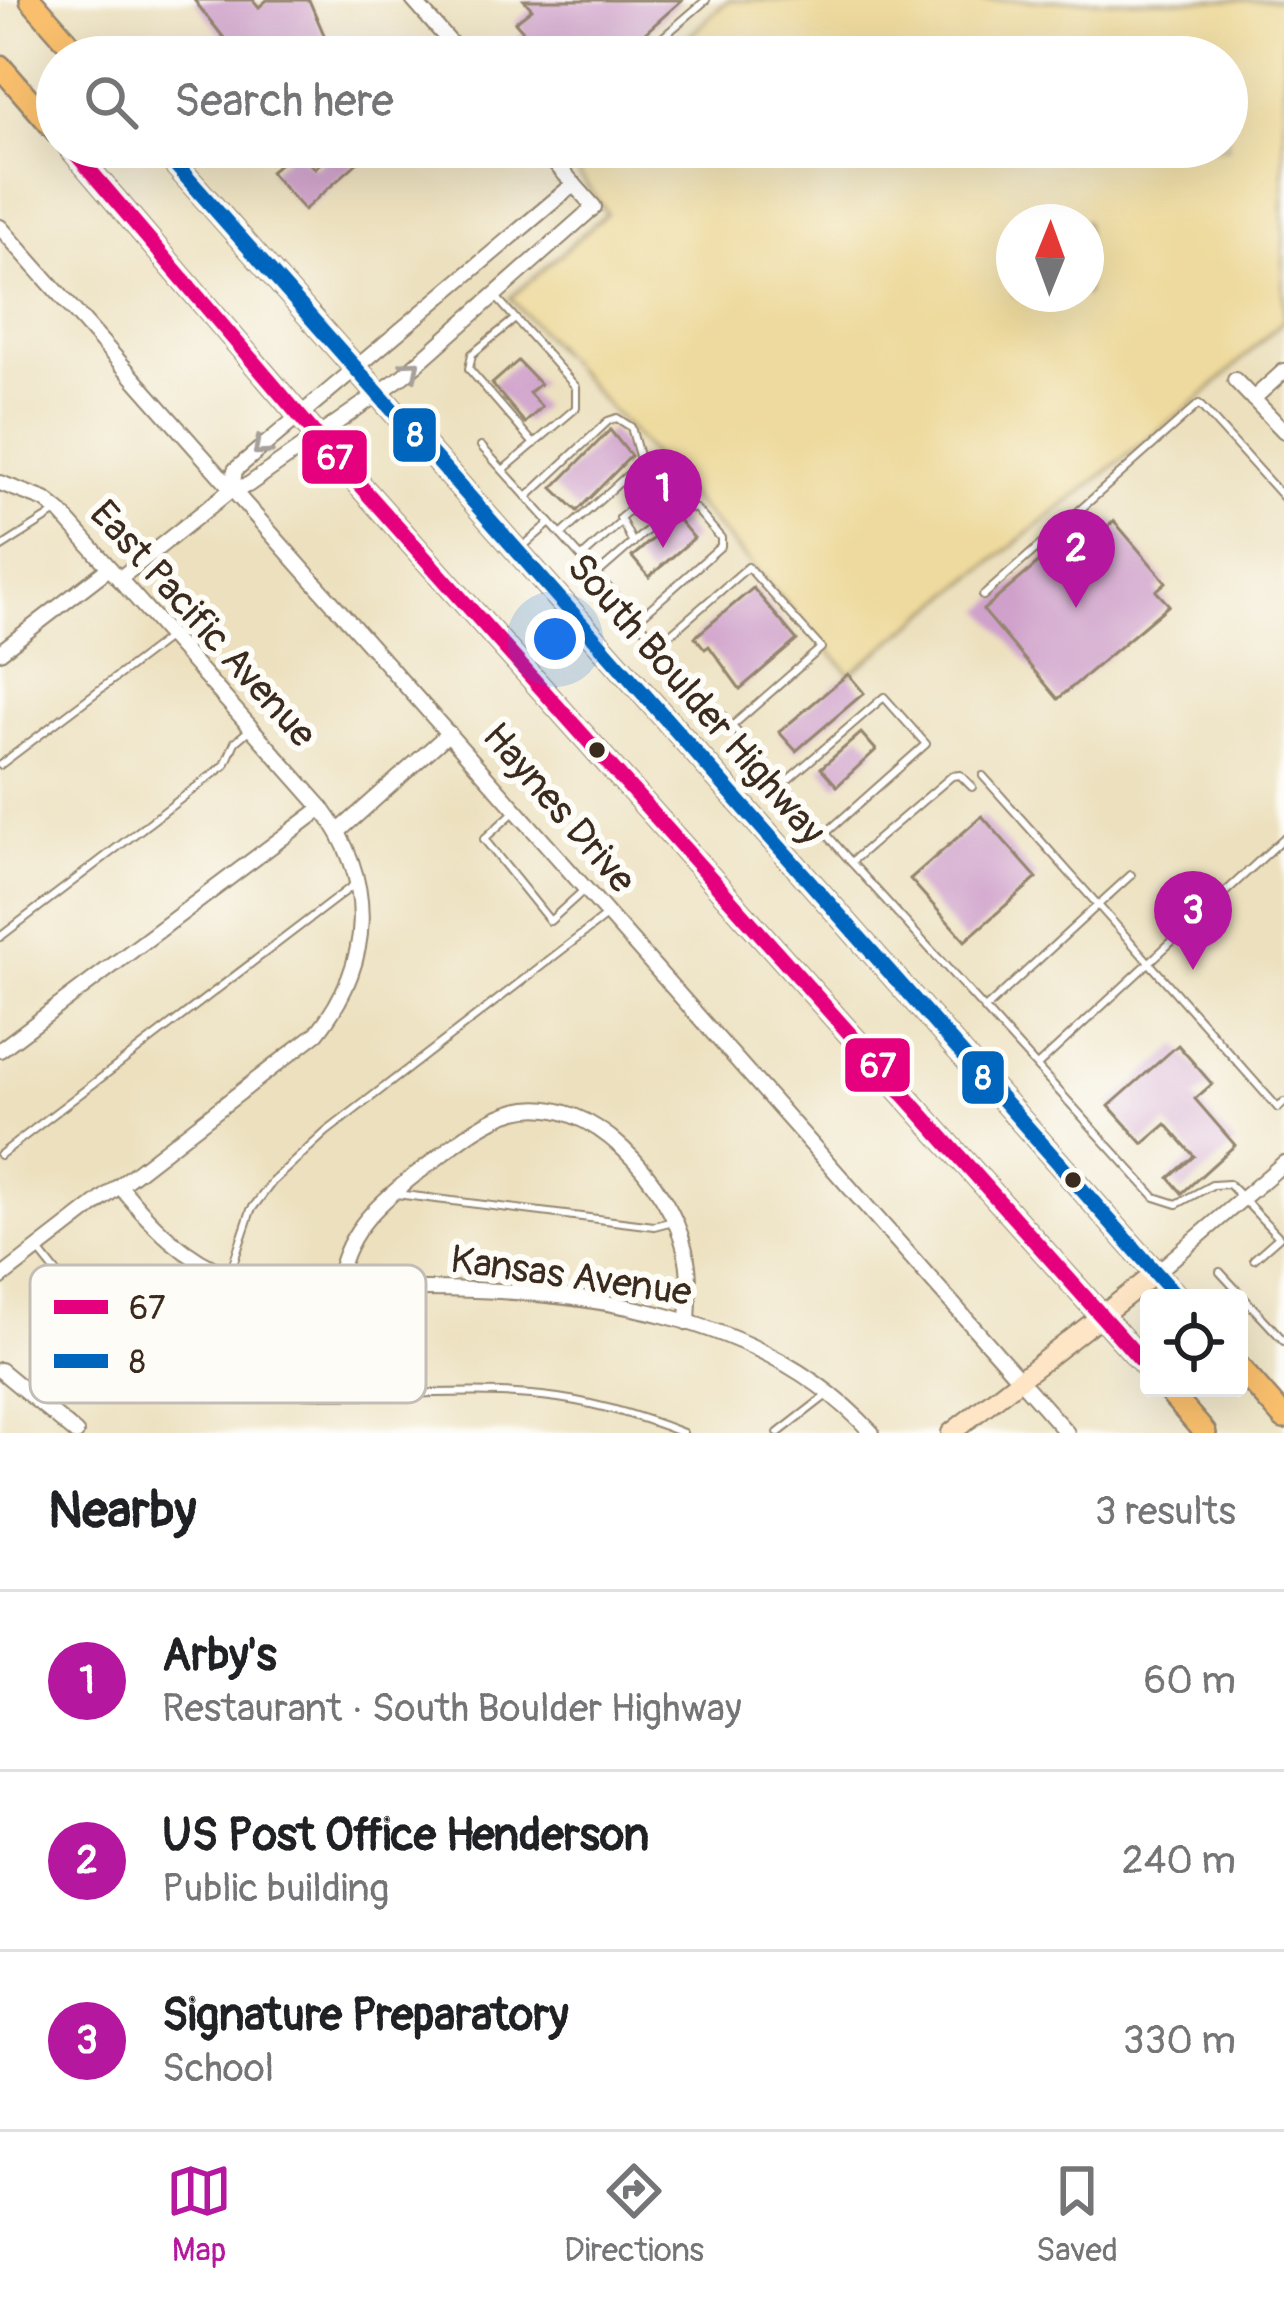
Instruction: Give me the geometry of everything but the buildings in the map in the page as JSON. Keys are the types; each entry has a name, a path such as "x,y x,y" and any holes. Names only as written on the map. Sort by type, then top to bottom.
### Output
{"main road":[{"path":"31,0 63,36"},
{"path":"0,66 36,108"},
{"path":"88,168 317,436 1140,1359"},
{"name":"South Boulder Highway","path":"178,168 1170,1289"},
{"path":"1248,1377 1284,1418"},
{"path":"1174,1397 1205,1433"}],"street":[{"path":"413,0 445,36"},
{"path":"0,652 232,489 248,485 378,394 495,297 594,207 560,168"},
{"path":"232,489 235,470 574,184"},
{"name":"Haynes Drive","path":"0,227 1067,1433"},
{"path":"1253,399 1284,371"},
{"path":"1235,380 1284,431"},
{"name":"East Pacific Avenue","path":"0,483 58,511 114,573 322,808 339,831 359,881"},
{"path":"339,831 449,734"},
{"path":"0,1050 322,808"},
{"path":"0,1278 317,1034 340,1004 360,953 359,881"},
{"path":"341,1265 358,1226 393,1192 486,1122 520,1109 554,1109 611,1138 663,1198 685,1247 688,1323"},
{"path":"951,1433 1156,1273 1284,1163"},
{"name":"Kansas Avenue","path":"120,1186 150,1224 208,1265"},
{"name":"Kansas Avenue","path":"426,1288 540,1296 688,1323 779,1357 830,1393 872,1433"},
{"path":"0,1370 30,1395"},
{"path":"40,1403 76,1433"}],"lane":[{"path":"664,36 706,0"},
{"path":"495,297 578,392 576,408 503,470"},
{"path":"515,319 472,354 469,369 534,444"},
{"path":"983,596 1199,404 1284,498"},
{"path":"527,497 608,421 616,418 631,427 641,463 561,535"},
{"path":"481,446 1155,1197 1177,1204 1212,1185 1229,1184 1245,1197 1279,1238 1254,1259"},
{"path":"581,557 667,479 691,505 722,543 637,620"},
{"path":"596,574 675,506 691,505"},
{"path":"0,548 58,511"},
{"path":"518,551 550,523"},
{"path":"620,523 633,543"},
{"path":"659,644 748,567 821,648 732,726"},
{"path":"0,765 168,638"},
{"path":"783,784 884,697 926,744 826,833"},
{"path":"0,938 225,765 235,742 252,728"},
{"path":"851,862 952,776 960,775 972,787"},
{"path":"983,776 1282,1108"},
{"path":"517,810 484,839 550,920 586,888"},
{"path":"1037,1066 1284,838"},
{"path":"986,1007 1131,875"},
{"path":"0,1155 359,881"},
{"path":"232,1265 250,1210 272,1181 326,1132 609,914"},
{"path":"393,1192 409,1200 654,1226 673,1221"},
{"path":"38,1249 52,1265"},
{"path":"1220,1272 1284,1341"},
{"path":"778,1433 830,1393"},
{"path":"426,1395 539,1395 635,1415 683,1433"}],"sand":[{"path":"728,0 1284,0 1284,320 1205,394 850,674 510,298 607,213 574,168 1248,168 1248,36 689,36"}],"transit line":[{"name":"67","path":"88,168 332,454 1140,1359"},
{"name":"8","path":"179,168 1170,1289"}],"place":[{"name":"Arby's","path":"663,548"},
{"name":"US Post Office Henderson","path":"1076,608"},
{"name":"Signature Preparatory","path":"1193,970"}]}
